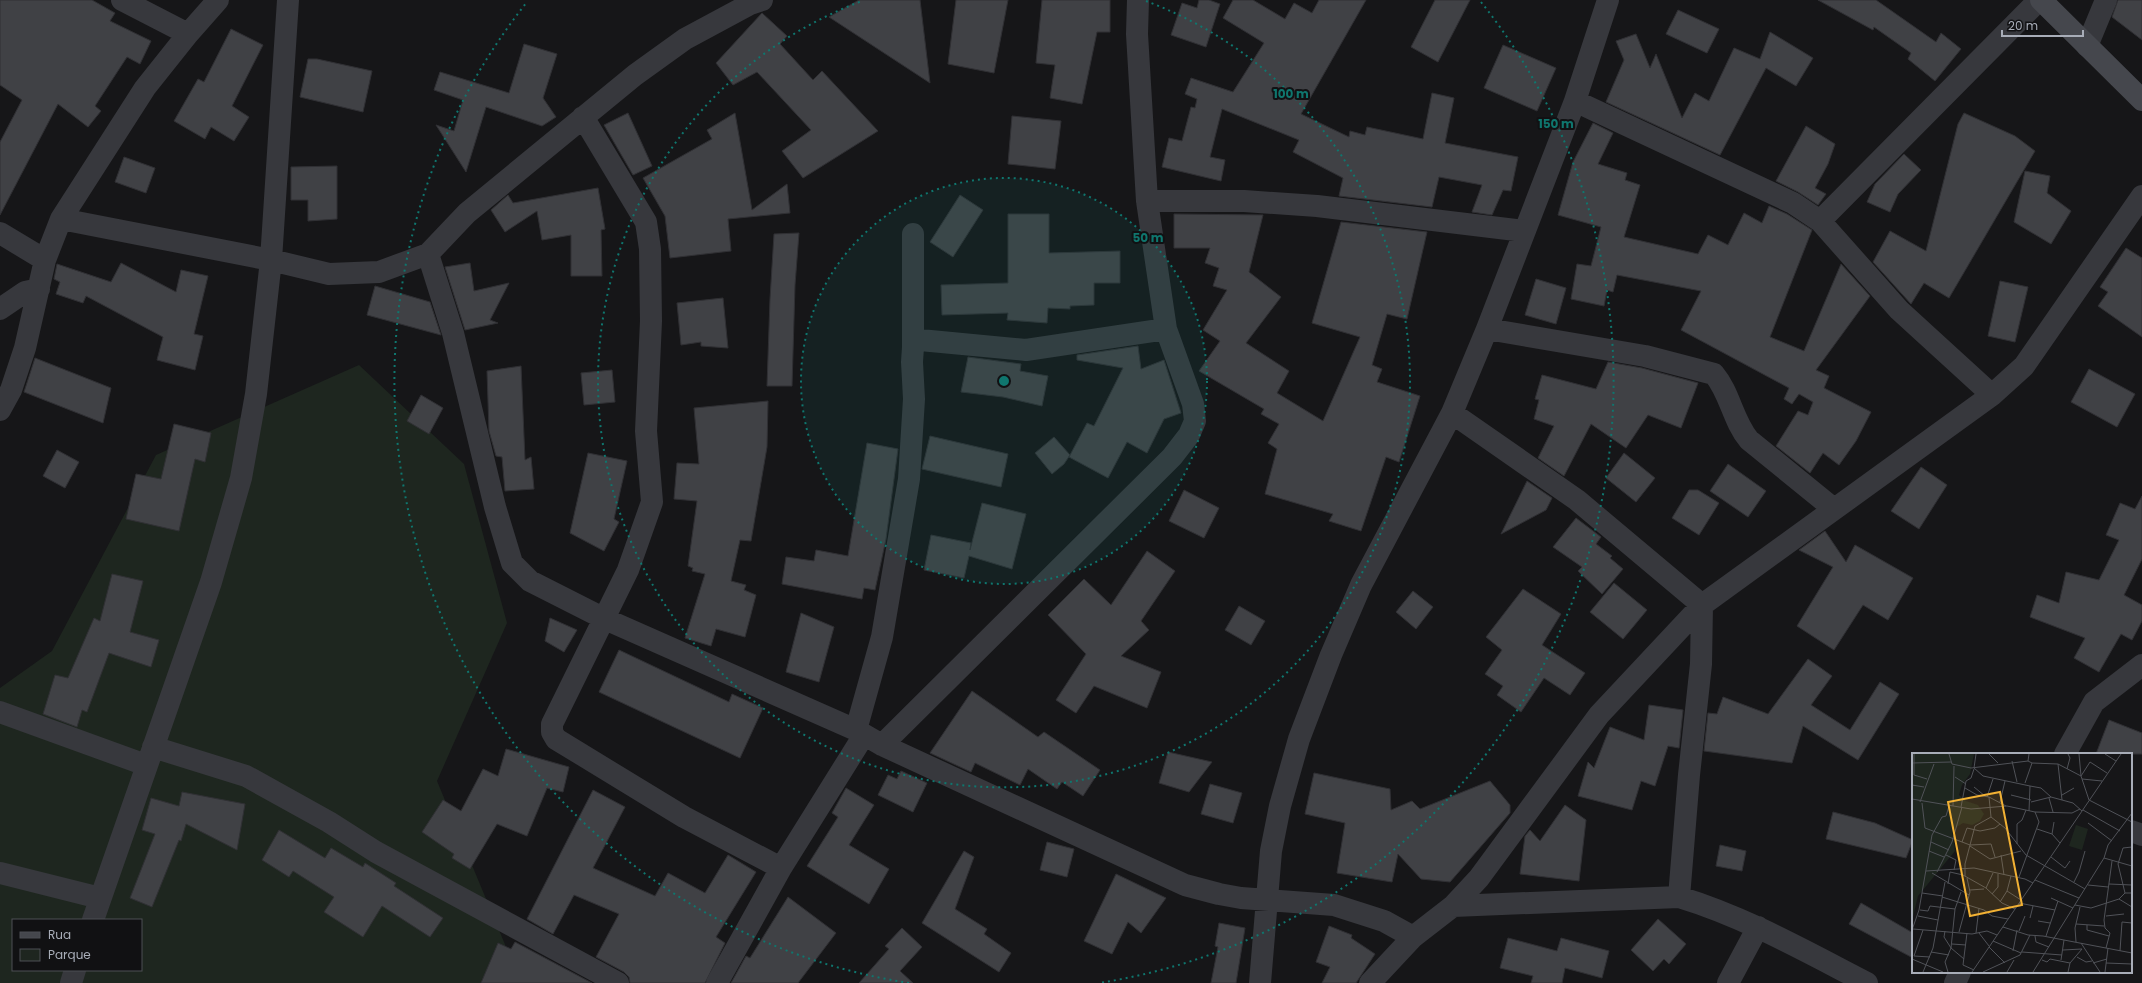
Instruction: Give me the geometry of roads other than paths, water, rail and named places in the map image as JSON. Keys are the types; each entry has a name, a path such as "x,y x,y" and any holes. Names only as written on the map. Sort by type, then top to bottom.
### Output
{"main road":[{"path":"2040,0 2142,100"}],"street":[{"path":"122,0 188,34"},
{"path":"0,410 10,390 25,348 45,260 61,219 145,88 188,34 218,0"},
{"path":"93,919 211,582 241,478 256,394 272,260 288,0"},
{"path":"61,219 272,260 329,274 379,272 428,254 467,213 635,75 685,39 750,4 762,0"},
{"path":"717,983 781,868 867,737 1172,457 1189,435 1195,421 1193,404 1166,328 1147,201 1137,34 1138,0"},
{"path":"1260,983 1271,851 1280,806 1302,732 1331,655 1362,585 1452,413 1487,329 1575,101 1608,0"},
{"path":"1820,221 2040,0"},
{"path":"2087,46 2106,0"},
{"path":"1575,101 1793,202 1820,221 1899,310 1992,395"},
{"path":"583,117 646,222 650,249 651,321 646,431 652,502 628,570 552,724 552,732 556,739 684,817 781,868"},
{"path":"1370,983 1413,936 1453,906 1479,878 1599,715 1702,605 1992,395 2024,366 2142,196"},
{"path":"1147,201 1244,201 1317,206 1524,231"},
{"path":"0,233 45,260"},
{"path":"867,737 882,637 909,479 914,399 912,362 914,347 914,234"},
{"path":"428,254 453,333 495,507 512,563 530,582 605,619 867,737 1185,885 1219,894 1267,901 1334,905 1384,921 1413,936"},
{"path":"0,309 25,292 39,289"},
{"path":"914,347 920,340 1026,350 1166,328"},
{"path":"1487,329 1645,356 1714,374 1721,382 1742,432 1749,440 1834,509"},
{"path":"1452,413 1577,500 1702,605"},
{"path":"1679,897 1701,664 1702,605"},
{"path":"2066,753 2094,702 2142,664"},
{"path":"0,712 150,756 246,776 329,822 383,856 618,983"},
{"path":"2132,831 2142,835"},
{"path":"0,873 100,898"},
{"path":"1453,906 1679,897 1706,905 1758,927 1866,983"},
{"path":"1728,983 1758,927"},
{"path":"1955,983 1960,973"}]}
